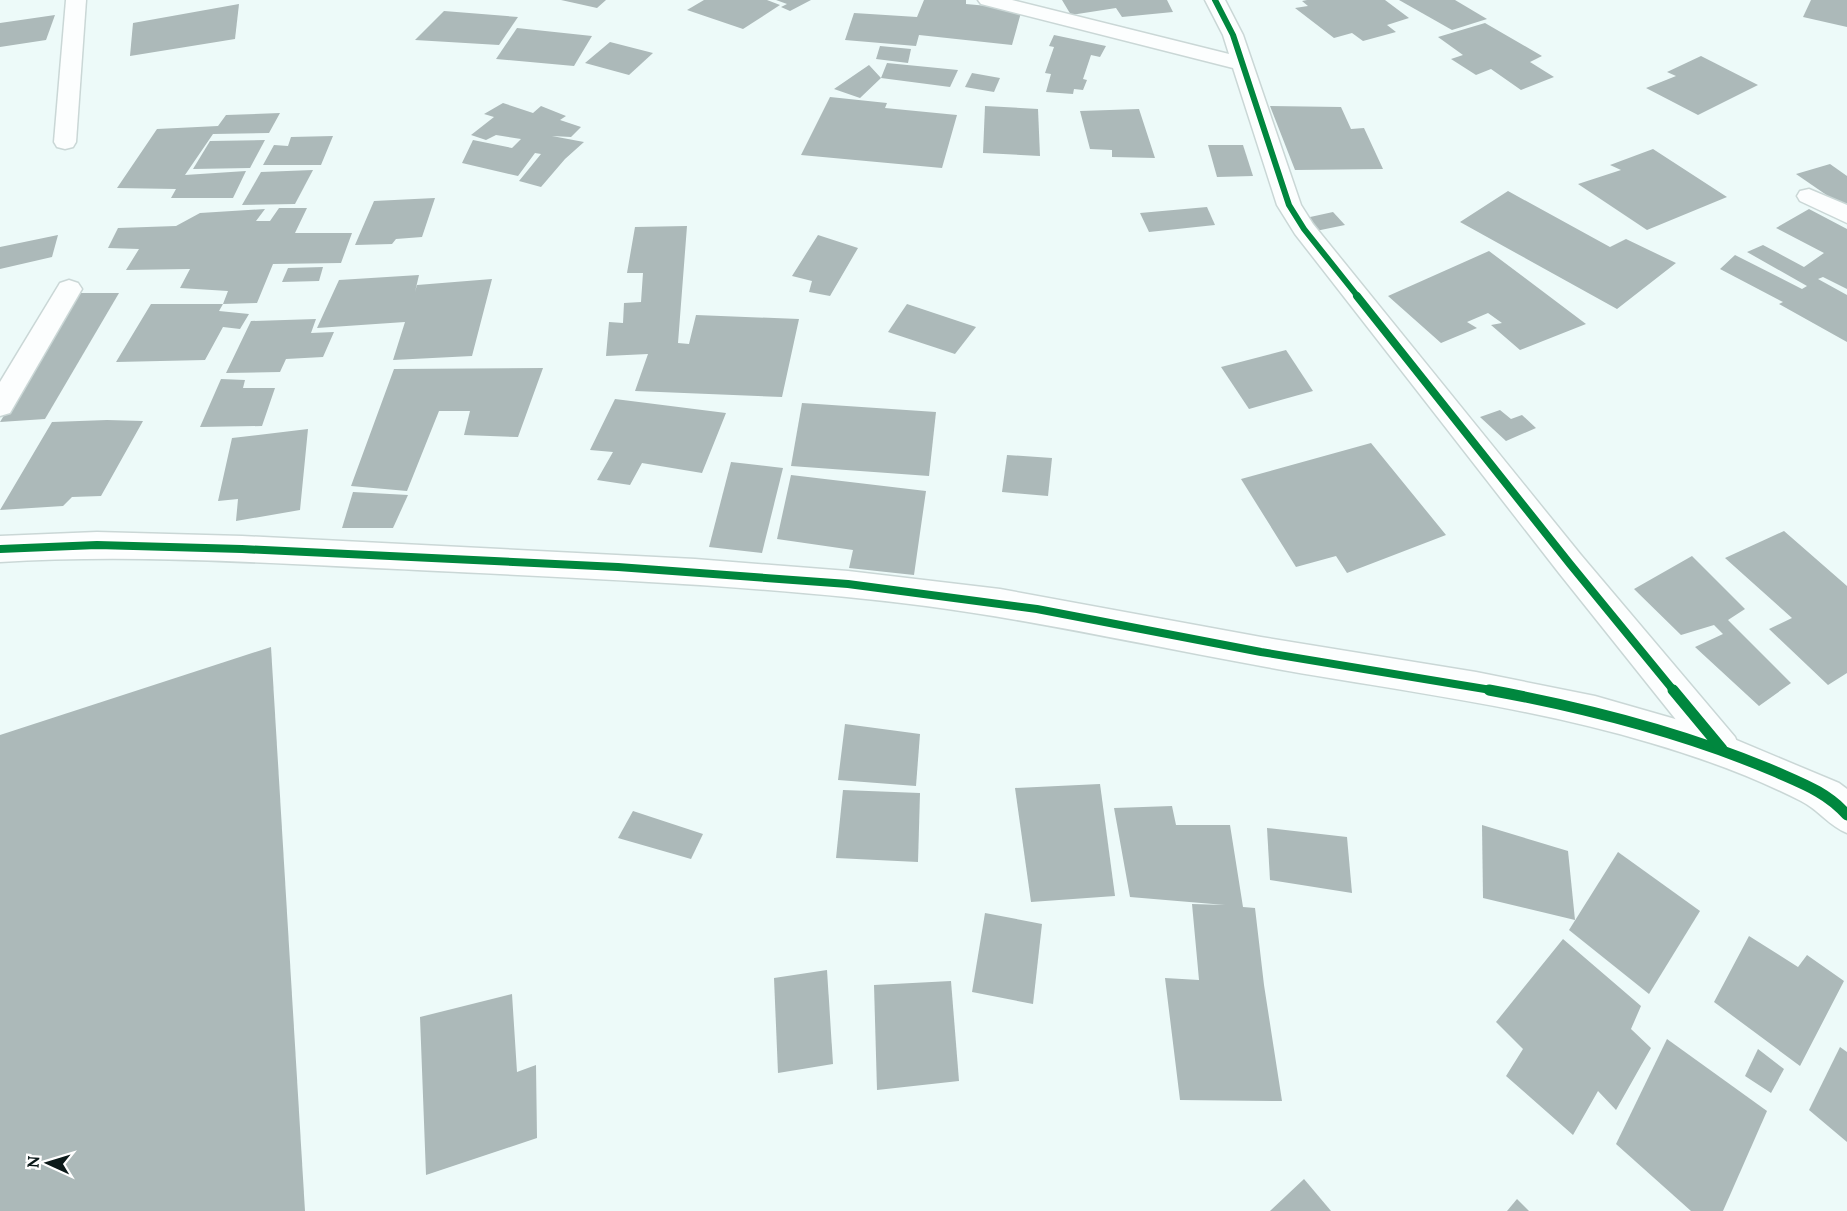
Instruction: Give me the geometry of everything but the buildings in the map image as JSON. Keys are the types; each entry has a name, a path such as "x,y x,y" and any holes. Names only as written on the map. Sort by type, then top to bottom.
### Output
{"street":[{"path":"65,142 76,0"},
{"path":"988,0 1242,64"},
{"path":"1215,0 1222,11 1242,64 1289,205 1305,230 1570,564 1722,749"},
{"path":"1809,196 1847,215"},
{"path":"0,406 69,289"},
{"path":"0,549 61,544 206,546 580,565 862,586 998,602 1116,622 1265,653 1454,684 1605,714 1722,749 1841,802"}],"cycle path":[{"path":"1215,0 1233,35 1289,205 1304,229 1570,564 1722,749"},
{"path":"0,549 97,545 194,546 618,567 848,584 1000,603 1261,652 1476,687 1595,711 1710,746 1805,784 1832,799 1847,815"}]}
